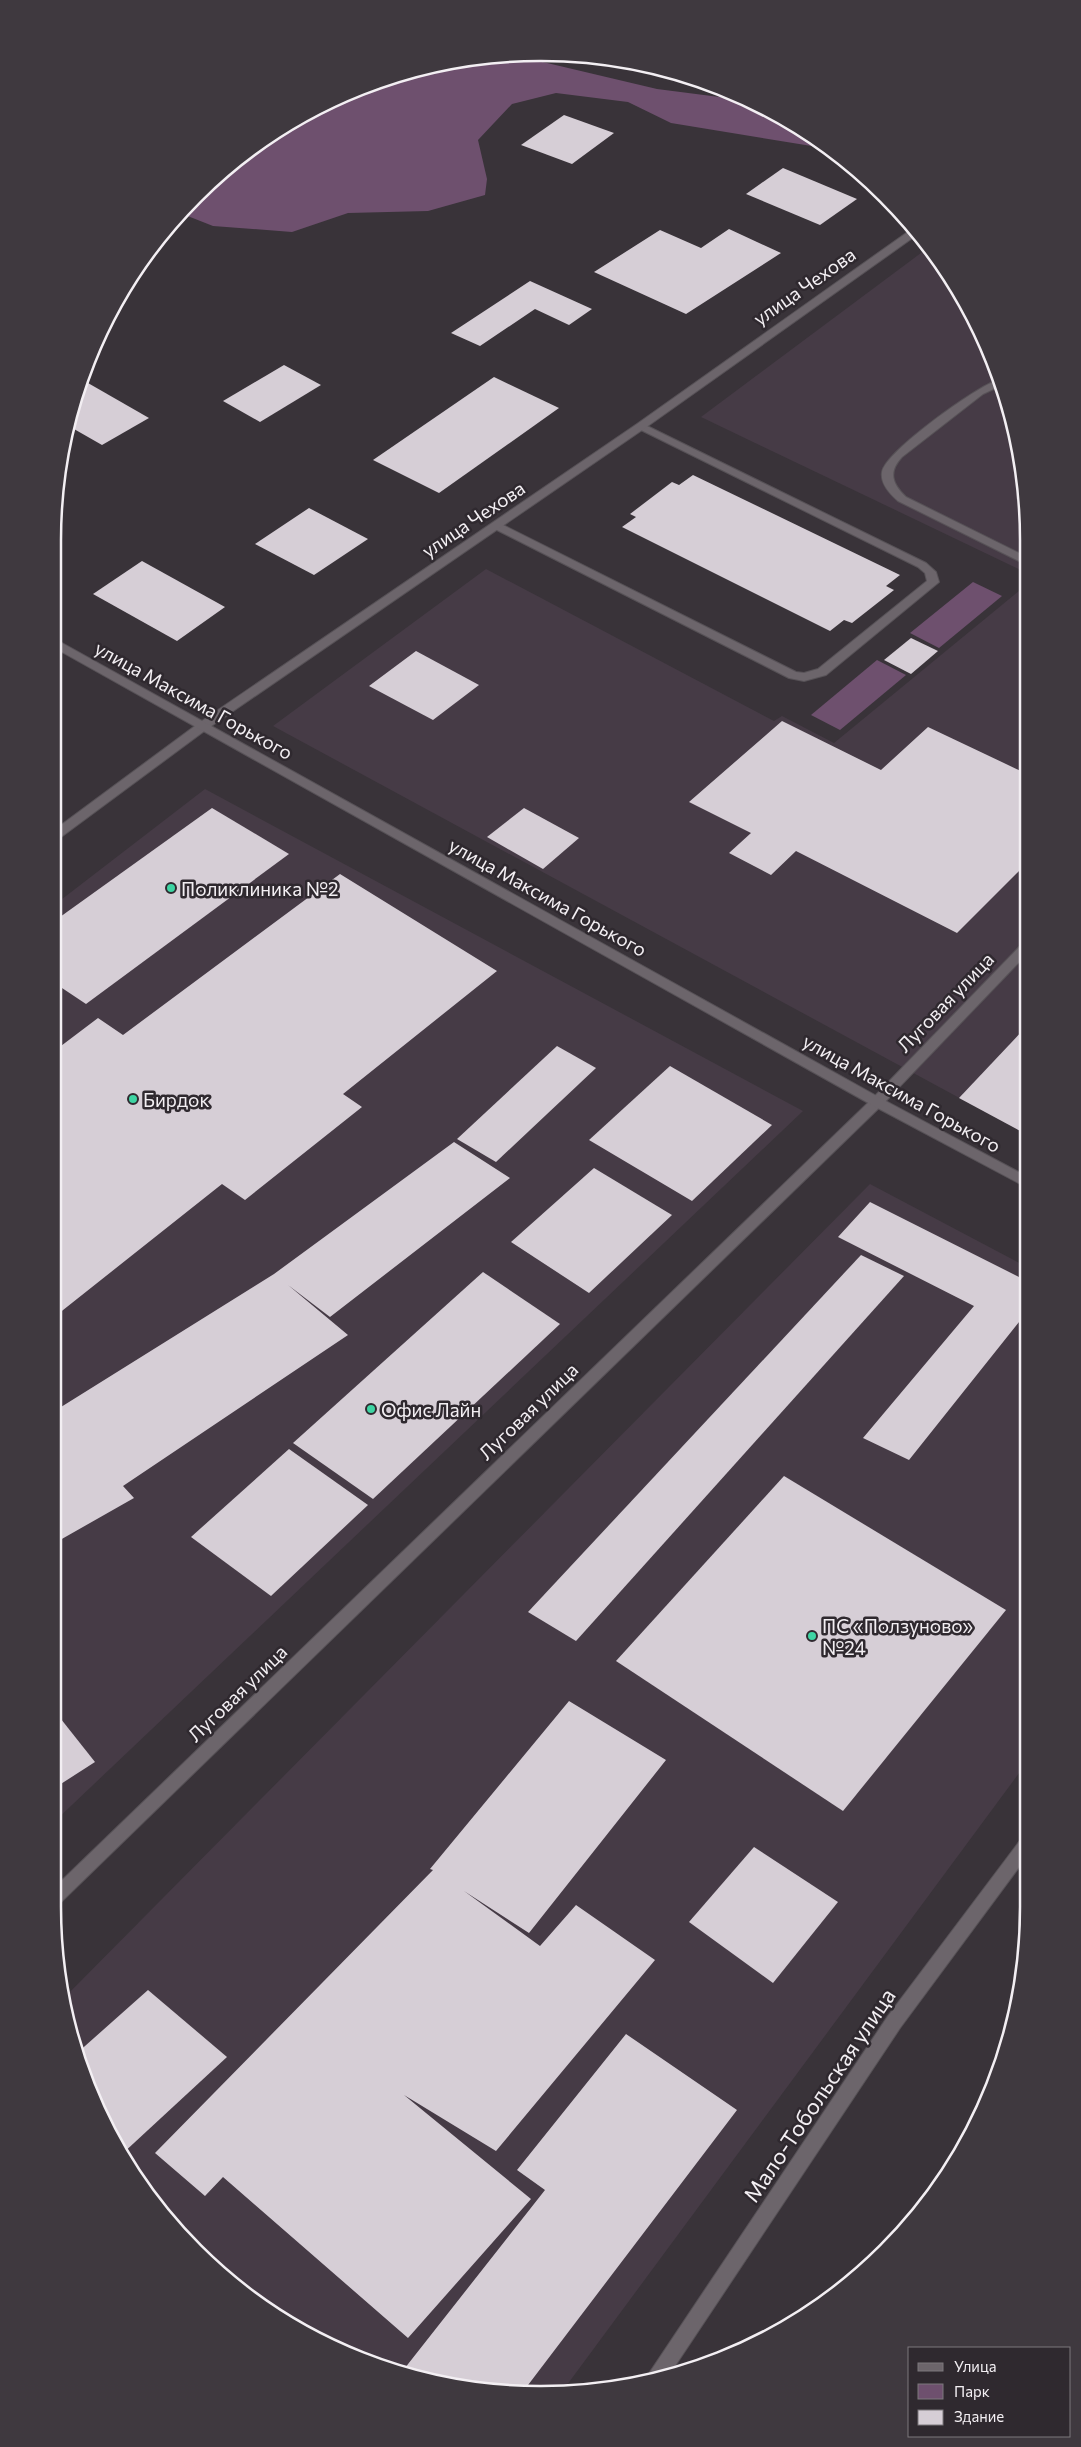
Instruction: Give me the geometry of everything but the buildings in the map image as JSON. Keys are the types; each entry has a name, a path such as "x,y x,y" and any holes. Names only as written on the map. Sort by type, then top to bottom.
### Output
{"street":[{"name":"улица Чехова","path":"61,830 203,726 641,426 909,235"},
{"path":"994,385 979,392 898,455 889,463 886,477 892,490 902,499 1020,558"},
{"path":"497,526 793,676 804,677 822,672 933,582 933,576 922,565 641,426"},
{"name":"улица Максима Горького","path":"61,647 877,1102 1020,1179"},
{"name":"Луговая улица","path":"61,1889 877,1102 1020,954"},
{"name":"Мало-Тобольская улица","path":"661,2370 894,2022 1020,1854"}],"shaded area":[{"path":"923,252 956,301 983,357 994,386 1011,447 1016,478 1019,509 1020,570 701,417"},
{"path":"486,569 774,721 782,716 834,743 1020,590 1020,1131 273,726"},
{"path":"205,789 803,1111 61,1815 61,900"},
{"path":"870,1184 1020,1263 1020,1772 567,2385 509,2385 478,2382 447,2377 386,2360 357,2349 301,2322 249,2287 225,2267 180,2222 160,2198 125,2146 98,2090 87,2061 69,1993"}],"green space":[{"path":"539,61 657,89 722,97 780,125 813,146 671,123 628,102 556,93 512,104 478,140 487,179 485,195 428,211 348,213 292,232 213,226 188,216 225,180 249,160 301,125 357,98 386,87 447,70 478,65"},
{"path":"973,582 1002,596 939,648 910,633"},
{"path":"877,660 906,675 840,730 811,715"}],"place":[{"name":"Поликлиника №2","path":"171,888"},
{"name":"Бирдок","path":"133,1099"},
{"name":"Офис Лайн","path":"371,1409"},
{"name":"ПС «Ползуново» №24","path":"812,1636"}]}
